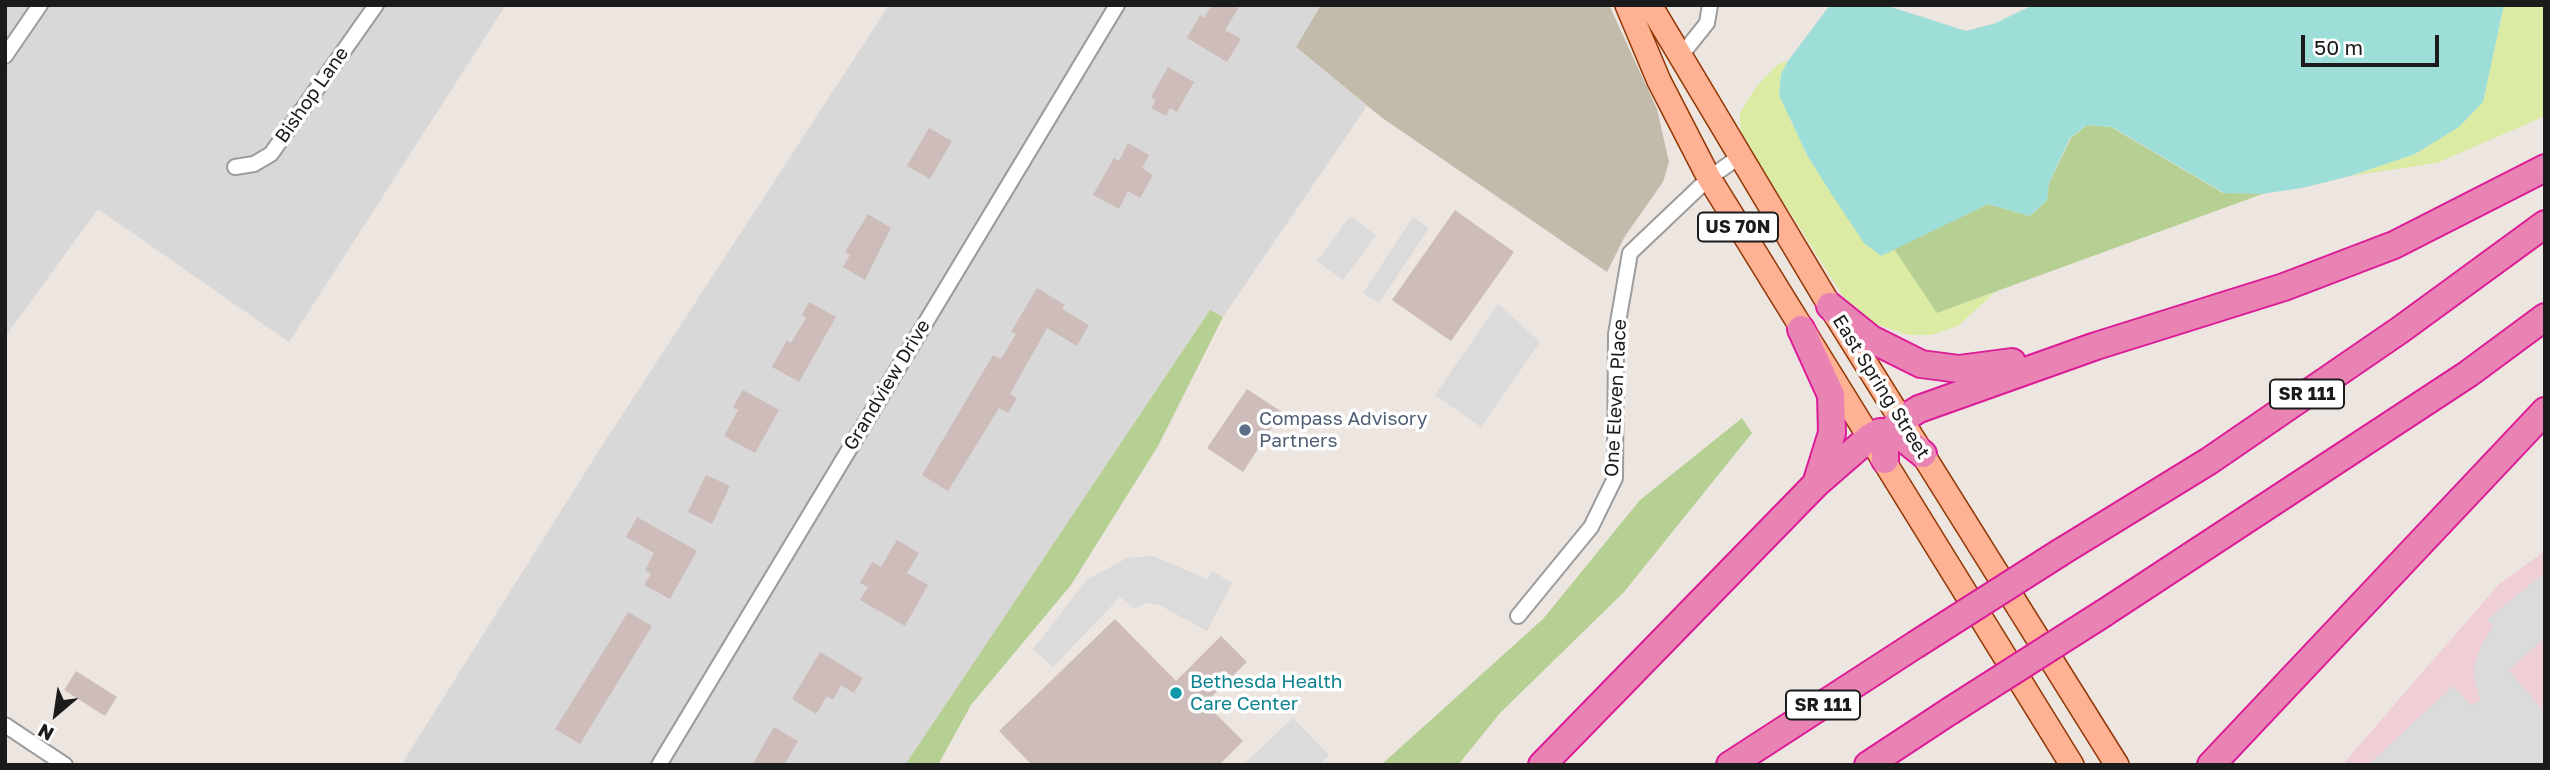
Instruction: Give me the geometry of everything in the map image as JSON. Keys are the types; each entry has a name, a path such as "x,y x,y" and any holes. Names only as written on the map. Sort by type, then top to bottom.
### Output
{"highway":[{"path":"1542,765 1816,484 1919,409 2096,346 2284,286 2394,245 2545,168"},
{"name":"SR 111","path":"1730,765 2220,453 2400,330 2545,224"},
{"path":"1830,306 1871,339 1895,353 1939,368 1982,368 2096,346"},
{"path":"1868,765 2468,374 2545,317"},
{"path":"1801,329 1831,395 1832,433 1816,484"},
{"path":"2211,765 2545,411"},
{"path":"1888,430 1913,444 1923,454"},
{"path":"1885,460 1888,430"}],"main road":[{"name":"East Spring Street","path":"1627,5 1659,80 1709,178 1801,329 1888,430"},
{"name":"East Spring Street","path":"1650,5 1679,58 1830,306 1888,430"},
{"name":"East Spring Street","path":"1923,454 2118,765"},
{"name":"East Spring Street","path":"1885,460 2072,765"}],"street":[{"path":"5,55 40,5"},
{"name":"Bishop Lane","path":"235,167 254,164 271,154 376,5"},
{"name":"Grandview Drive","path":"659,765 1116,5"},
{"path":"1679,58 1707,23 1710,5"},
{"name":"One Eleven Place","path":"1518,616 1591,527 1615,478 1616,334 1630,253 1709,178 1739,158"},
{"path":"5,725 65,765"}],"shaded area":[{"path":"5,5 506,5 289,342 98,209 5,337"},
{"path":"889,5 1321,5 1296,47 1367,106 1223,317 1210,310 905,765 401,765 598,452"},
{"path":"1321,5 1609,5 1657,109 1669,162 1663,182 1625,236 1607,272 1381,117 1296,47"},
{"path":"1350,216 1376,235 1343,280 1317,261"},
{"path":"1413,217 1429,228 1379,303 1363,293"},
{"path":"1498,304 1540,342 1481,427 1435,395"},
{"path":"2545,551 2545,765 2342,765 2499,584"},
{"path":"1153,556 1207,579 1212,571 1232,583 1207,631 1159,605 1145,603 1135,609 1120,597 1053,667 1033,649 1087,580 1127,558"},
{"path":"2545,572 2545,638 2509,670 2545,713 2545,765 2368,765 2453,686 2472,706 2480,700 2473,673 2480,648 2493,626 2487,620"},
{"path":"1293,718 1329,755 1319,765 1243,765"}],"green space":[{"path":"2504,5 2545,5 2545,116 2437,163 2350,176 2415,154 2483,102"},
{"path":"1788,61 1781,74 1779,95 1807,155 1864,243 1881,256 1894,249 1937,313 1995,292 1958,326 1931,335 1909,335 1872,323 1844,298 1741,135 1740,113 1756,87 1778,64"},
{"path":"2087,125 2111,127 2223,193 2265,193 1937,313 1894,249 1988,204 2030,216 2047,200 2049,183 2071,138"},
{"path":"1210,310 1223,317 1158,446 1071,585 971,705 938,765 905,765"},
{"path":"1742,418 1752,433 1624,592 1500,713 1458,765 1381,765 1543,619 1640,500"}],"water":[{"path":"1830,5 1885,5 1966,31 1996,23 2033,5 2504,5 2483,102 2459,127 2415,154 2350,176 2302,188 2261,194 2224,193 2112,127 2087,125 2070,138 2049,183 2047,200 2030,216 1988,204 1881,256 1864,243 1832,195 1807,155 1779,95 1781,74 1788,61"}],"building":[{"path":"1212,5 1240,5 1225,30 1241,39 1227,62 1187,38 1200,15 1204,18"},
{"path":"1168,67 1194,82 1177,112 1170,108 1166,116 1151,108 1156,100 1151,97"},
{"path":"929,128 952,141 930,179 907,166"},
{"path":"1128,143 1149,155 1142,168 1153,175 1140,198 1128,191 1119,209 1093,195 1114,158 1119,161"},
{"path":"1455,210 1514,252 1451,341 1392,300"},
{"path":"868,214 891,228 865,280 843,267 850,255 845,252"},
{"path":"1037,288 1065,305 1062,309 1089,325 1077,346 1047,328 1010,394 1017,398 1008,413 999,408 948,491 922,475 993,355 1001,359 1016,334 1011,332"},
{"path":"809,302 836,317 799,382 772,367 787,340 791,343 806,318 802,315"},
{"name":"Compass Advisory Partners","path":"1247,389 1282,412 1243,472 1207,448"},
{"path":"743,390 779,410 755,453 724,436 738,410 733,407"},
{"path":"706,475 730,486 712,524 688,512"},
{"path":"637,517 697,551 670,599 644,585 651,574 645,570 654,553 626,537"},
{"path":"897,540 919,553 907,573 928,585 905,626 860,600 868,587 860,583 872,562 881,567"},
{"path":"628,612 652,626 580,744 555,729"},
{"name":"Bethesda Health Care Center","path":"1115,619 1176,681 1221,636 1247,662 1205,703 1243,741 1219,765 1032,765 999,731"},
{"path":"820,652 863,678 854,693 841,685 833,700 827,696 816,714 792,699"},
{"path":"76,671 117,697 105,716 64,690"},
{"path":"774,727 798,741 784,765 752,765"}],"place":[{"name":"Compass Advisory Partners","path":"1245,430"},
{"name":"Bethesda Health Care Center","path":"1176,693"}]}
